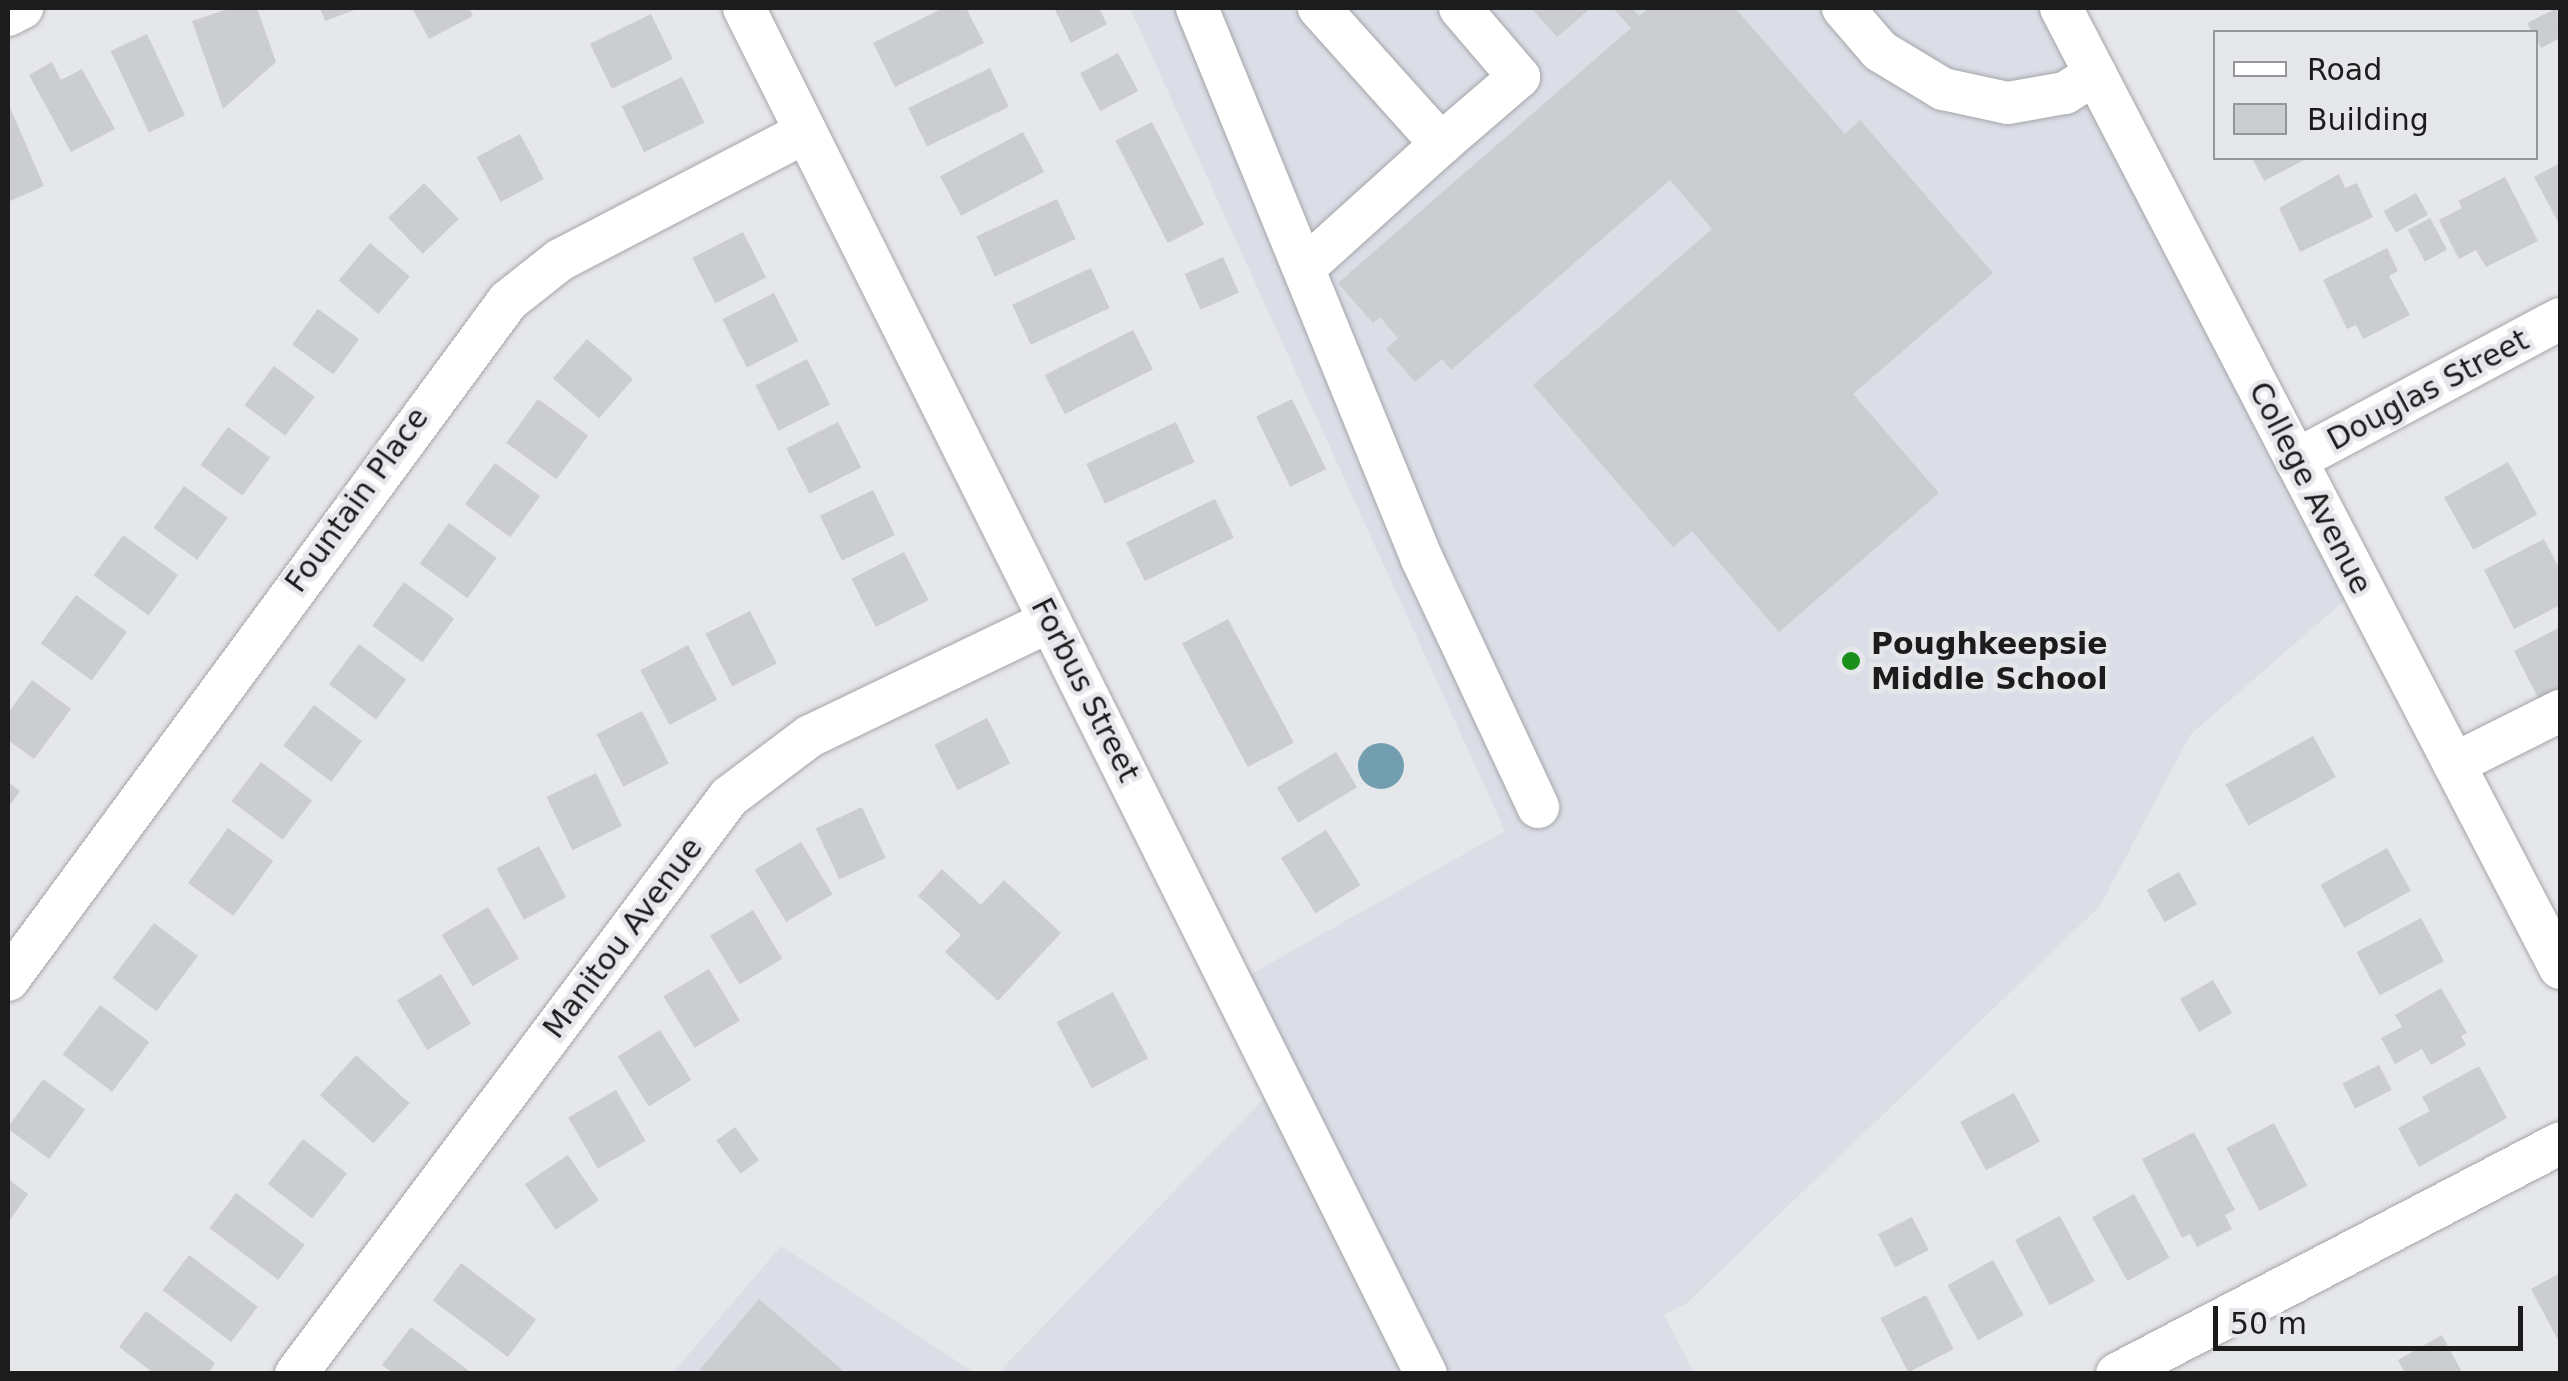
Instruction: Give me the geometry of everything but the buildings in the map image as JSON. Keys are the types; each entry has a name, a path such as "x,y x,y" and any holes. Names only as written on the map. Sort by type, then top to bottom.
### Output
{"street":[{"path":"8,15 22,8"},
{"name":"Forbus Street","path":"744,8 1426,1374"},
{"path":"1197,8 1422,559 1538,808"},
{"path":"1319,8 1441,144"},
{"path":"1304,268 1519,76 1460,8"},
{"path":"1842,8 1880,52 1943,89 2008,103 2065,93 2095,74"},
{"name":"College Avenue","path":"2061,8 2454,764 2555,943"},
{"name":"Fountain Place","path":"8,980 508,301 560,260 806,132"},
{"name":"Douglas Street","path":"2296,460 2560,319"},
{"name":"Manitou Avenue","path":"296,1374 729,797 810,736 1050,621"},
{"path":"2454,764 2560,711"},
{"path":"2117,1374 2560,1143"}],"shaded area":[{"name":"Poughkeepsie Middle School","path":"1130,8 2061,8 2361,586 2190,735 2100,906 1687,1303 1664,1315 1694,1373 997,1374 1280,1082 1232,985 1505,831"},
{"path":"781,1246 975,1373 672,1374"}],"water":[{"path":"1381,743 1397,750 1404,766 1397,782 1381,789 1365,782 1358,766 1365,750"}],"place":[{"name":"Poughkeepsie Middle School","path":"1851,661"}]}
